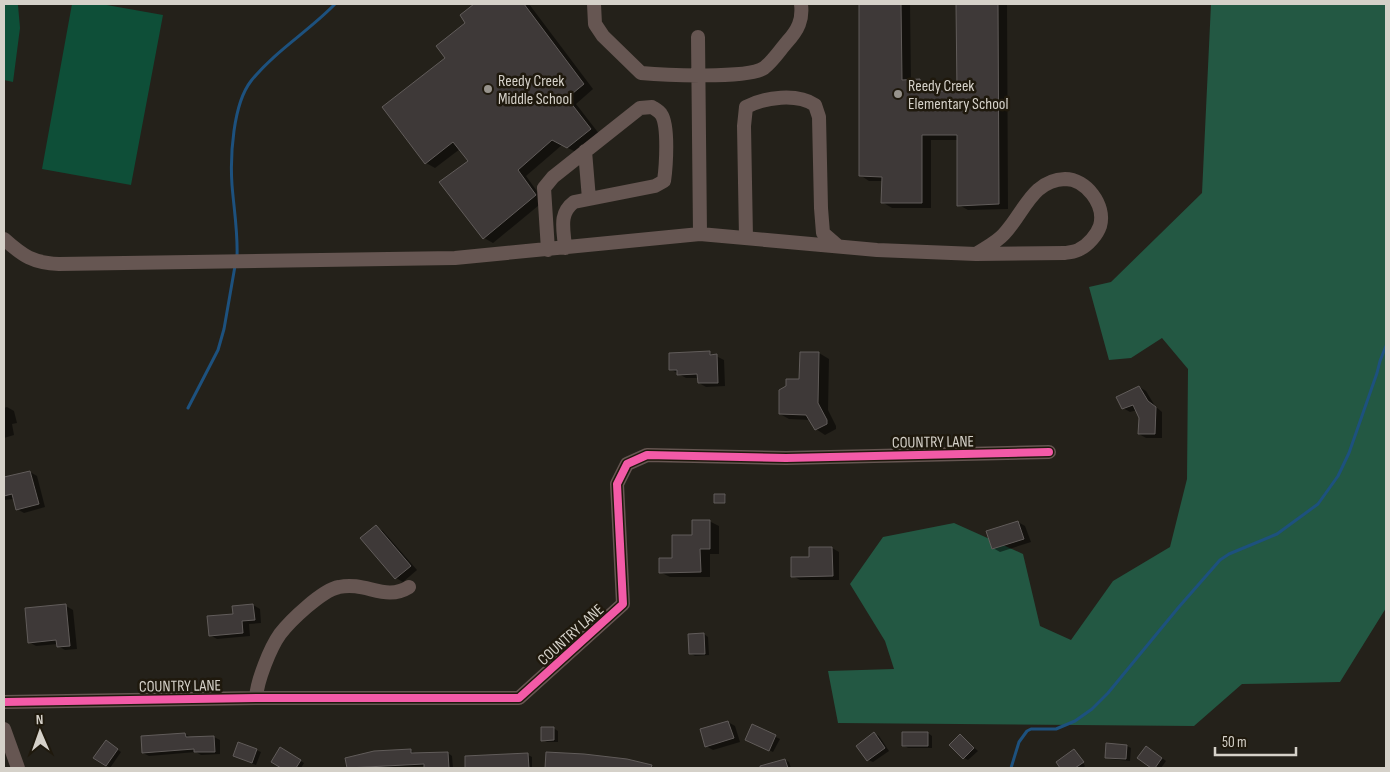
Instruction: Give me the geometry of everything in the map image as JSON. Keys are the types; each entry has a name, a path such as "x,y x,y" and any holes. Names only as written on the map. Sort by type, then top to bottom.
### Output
{"street":[{"path":"594,4 595,24 603,36 641,73 698,76 752,73 764,68 798,29 803,13 802,4"},
{"path":"698,37 700,234"},
{"path":"746,238 744,126 746,107 759,100 807,99 816,105 819,117 823,233 838,246"},
{"path":"548,250 544,188 553,177 640,108 652,107 661,112 665,124 666,167 664,181 655,186 574,202 566,208 563,223 566,248"},
{"path":"585,151 589,199"},
{"path":"4,239 31,260 46,264 455,258 700,234 838,246 976,254 1065,253 1079,250 1092,240 1100,226 1099,211 1094,197 1083,185 1066,179 1046,182 1034,194 1004,234 976,254"},
{"name":"COUNTRY LANE","path":"4,702 256,698 519,698 623,604 617,484 627,464 647,455 786,458 1049,452"},
{"path":"256,698 257,685 280,635 314,600 337,587 360,586 391,594 401,592 409,587"},
{"path":"4,728 18,768"}],"green space":[{"path":"4,4 18,5 20,28 13,82 4,80"},
{"path":"72,4 101,4 163,15 131,185 42,169"},
{"path":"1211,4 1386,4 1386,608 1340,682 1242,684 1194,726 838,723 828,671 894,669 885,641 850,584 883,537 954,523 1023,554 1040,626 1071,640 1113,581 1170,547 1187,479 1188,369 1162,338 1131,358 1109,360 1089,287 1111,282 1202,193"}],"building":[{"path":"474,4 524,4 584,84 567,98 591,129 567,148 552,140 518,170 536,195 483,239 439,182 468,161 453,142 425,164 382,107 445,58 436,46 465,23 460,15"},
{"path":"859,4 901,4 902,80 920,79 920,91 957,91 956,4 998,4 999,204 957,206 957,135 922,135 922,203 881,203 882,177 859,176"},
{"path":"710,351 710,355 717,354 718,383 698,383 697,374 677,375 677,370 669,370 669,353"},
{"path":"800,352 819,352 818,403 827,420 827,424 815,430 806,415 779,414 779,390 786,386 786,379 799,379"},
{"path":"1139,386 1148,401 1156,407 1155,434 1138,434 1139,418 1133,405 1122,409 1116,397"},
{"path":"30,471 39,504 16,510 12,494 4,496 4,477"},
{"path":"714,494 725,494 725,503 714,503"},
{"path":"692,520 710,520 710,549 700,549 701,572 659,573 659,558 672,558 672,535 692,535"},
{"path":"1018,521 1024,539 992,549 986,531"},
{"path":"376,525 411,566 395,579 360,538"},
{"path":"809,547 832,547 833,576 791,577 791,557 809,557"},
{"path":"66,604 70,646 57,647 56,640 28,643 25,608"},
{"path":"253,604 255,620 242,621 243,633 209,636 207,616 233,614 232,606"},
{"path":"704,633 705,654 689,654 688,634"},
{"path":"728,721 734,738 705,747 700,729"},
{"path":"752,724 776,735 769,751 745,740"},
{"path":"541,727 554,727 554,740 541,741"},
{"path":"874,732 885,748 867,761 856,746"},
{"path":"902,732 928,732 928,746 902,746"},
{"path":"185,733 186,737 214,736 215,752 194,752 194,749 142,753 141,736"},
{"path":"960,734 974,748 963,759 949,745"},
{"path":"106,740 118,749 106,766 93,758"},
{"path":"238,742 257,749 252,763 233,756"},
{"path":"1106,743 1127,745 1126,759 1105,758"},
{"path":"1146,746 1162,758 1155,768 1151,768 1137,758"},
{"path":"280,747 301,760 296,768 281,768 271,762"},
{"path":"411,749 411,753 448,752 449,768 424,768 424,764 347,768 345,758 374,751"},
{"path":"1074,749 1084,762 1075,768 1060,768 1056,762"},
{"path":"546,752 627,759 652,765 651,768 545,768"},
{"path":"528,753 529,768 465,768 465,756"},
{"path":"785,759 788,768 760,768 760,766"}],"waterway":[{"path":"237,257 232,185 232,145 240,103 251,81 260,70 335,4"},
{"path":"188,408 218,350 224,329 235,266"},
{"path":"1011,768 1019,742 1027,731 1031,729 1056,729 1075,721 1092,709 1108,693 1220,560 1229,554 1277,534 1318,504 1338,476 1349,453 1386,346"}],"cycle path":[{"path":"4,702 256,698 519,698 623,604 617,484 627,464 647,455 786,458 1049,452"}],"place":[{"name":"Reedy Creek Middle School","path":"488,89"},
{"name":"Reedy Creek Elementary School","path":"898,94"}]}
